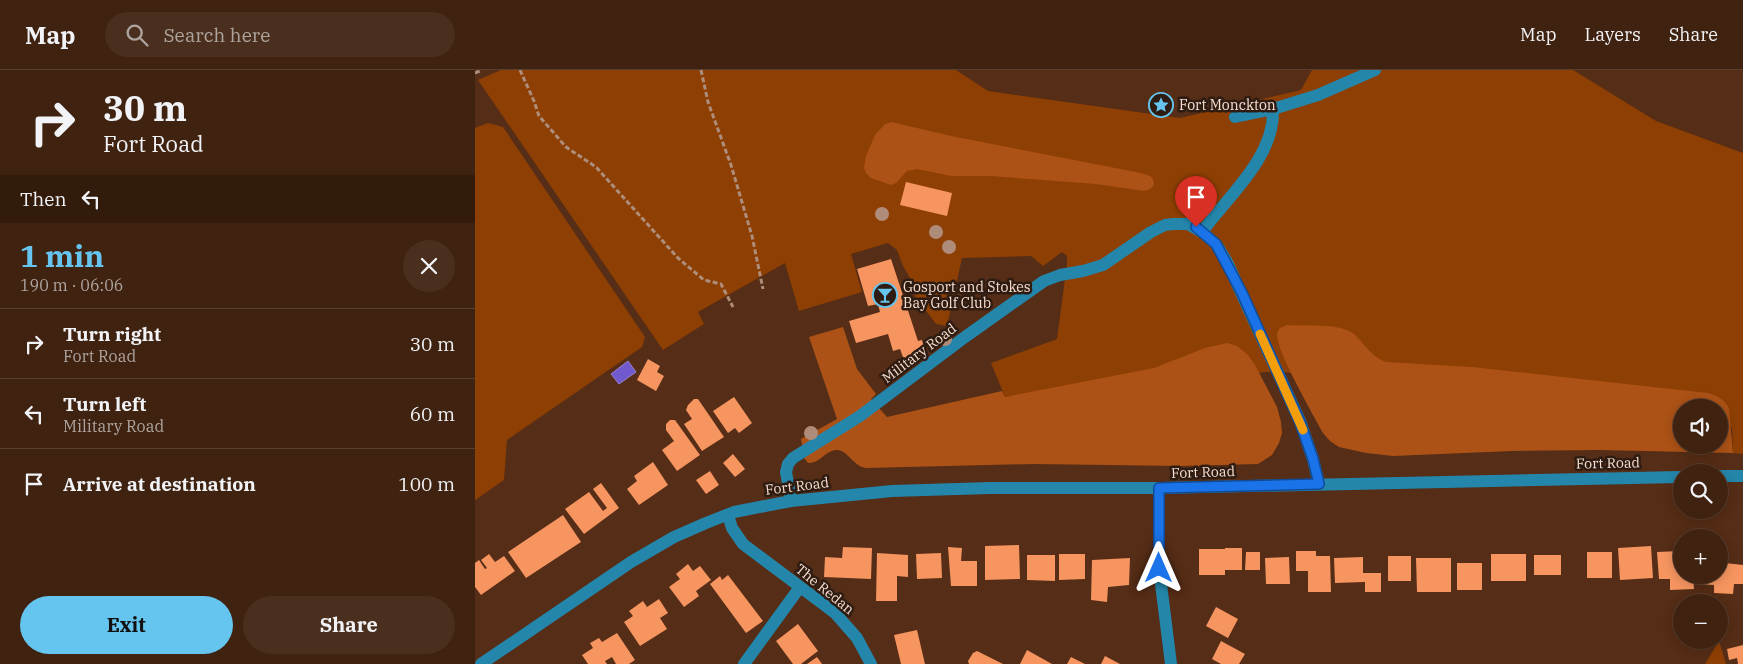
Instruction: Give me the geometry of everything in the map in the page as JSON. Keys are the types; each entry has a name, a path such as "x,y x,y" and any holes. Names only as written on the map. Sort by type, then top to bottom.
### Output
{"street":[{"path":"1235,117 1273,109 1318,96 1375,70"},
{"path":"1202,232 1255,165 1263,152 1271,130 1273,109"},
{"name":"Military Road","path":"791,501 786,472 788,464 793,458 861,416 1039,284 1052,278 1103,264 1151,232 1165,225 1181,223 1188,224 1202,232 1216,244 1222,254 1242,293 1300,422 1313,459 1319,484"},
{"path":"1728,476 1743,476"},
{"name":"Fort Road","path":"481,664 649,551 685,532 728,514 791,501 892,491 989,488 1159,488 1673,477"},
{"path":"1159,488 1159,568 1171,664"},
{"name":"The Redan","path":"728,514 731,528 748,548 841,618 857,638 871,664"},
{"path":"744,664 800,587"}],"path":[{"path":"475,73 482,70"},
{"path":"521,70 539,116 566,147 596,167 678,258 704,280 721,284 733,306"},
{"path":"701,70 708,102 731,165 752,236 763,289"}],"shaded area":[{"path":"501,70 956,70 988,91 1180,118 1301,90 1312,70 1573,70 1656,121 1743,153 1743,454 1733,453 1732,429 1728,423 1728,399 1673,399 1673,421 1276,371 1005,397 991,363 1057,339 1067,264 1067,256 1062,252 1043,266 1031,256 962,258 947,326 936,324 915,296 910,278 897,250 888,243 851,254 862,292 799,311 785,263 698,312 704,324 663,350 478,80"},
{"path":"891,122 956,137 1141,173 1150,176 1153,179 1154,185 1144,191 1096,184 990,176 951,176 917,169 907,171 896,183 891,185 871,178 864,168 866,156 875,135 885,124"},
{"path":"488,123 503,127 645,337 642,347 507,440 504,480 475,500 475,128"},
{"path":"1287,325 1312,325 1348,330 1372,353 1386,362 1472,367 1708,393 1721,399 1673,399 1673,452 1512,451 1393,456 1366,453 1339,447 1323,433 1289,369 1279,343 1278,332 1280,328"},
{"path":"843,327 857,369 876,394 871,399 887,417 1002,391 1005,397 1154,368 1205,348 1227,343 1237,346 1254,363 1277,407 1282,433 1272,455 1258,464 1182,466 1033,464 866,468 861,467 840,450 832,451 815,462 808,463 804,458 801,439 837,419 809,337"},
{"path":"628,361 636,372 619,384 611,374"},
{"path":"1728,406 1729,408 1733,453 1728,453"},
{"path":"1714,649 1721,649 1726,664 1705,664"}],"building":[{"path":"906,182 952,193 947,216 900,205"},
{"path":"891,259 918,341 922,340 926,354 907,368 900,349 893,351 888,334 856,343 849,321 880,312 878,304 868,306 857,269"},
{"path":"648,359 660,366 657,372 664,376 656,391 637,380"},
{"path":"734,397 752,423 739,433 735,428 728,433 713,411"},
{"path":"694,399 698,399 724,437 702,451 684,424 692,419 686,410"},
{"path":"670,420 675,420 700,455 677,471 662,450 674,441 666,430 666,424"},
{"path":"733,454 745,469 735,477 723,463"},
{"path":"653,462 668,485 639,505 627,489 637,481 634,476"},
{"path":"710,471 719,485 706,494 696,480"},
{"path":"601,483 619,508 584,534 565,509 589,492 603,511 607,508 593,489"},
{"path":"563,515 581,542 526,578 508,552"},
{"path":"1019,545 1020,579 985,580 985,546"},
{"path":"1651,546 1653,578 1620,580 1618,548"},
{"path":"843,547 872,548 871,579 824,577 825,557 842,558"},
{"path":"948,547 962,548 961,561 977,561 977,586 951,586"},
{"path":"1242,548 1242,570 1225,570 1225,575 1199,575 1199,549"},
{"path":"1296,551 1316,551 1316,556 1330,556 1331,592 1308,592 1308,571 1296,571"},
{"path":"1673,551 1673,584 1694,584 1694,589 1670,590 1670,579 1659,579 1657,552"},
{"path":"1246,552 1260,552 1260,570 1245,570"},
{"path":"1587,552 1612,552 1612,578 1587,578"},
{"path":"877,553 908,555 908,577 897,576 897,601 876,601"},
{"path":"941,553 942,578 917,579 916,554"},
{"path":"489,554 495,562 504,556 515,571 481,595 475,587 475,563 479,560 485,569 487,568 481,560"},
{"path":"1059,554 1085,554 1085,579 1059,580"},
{"path":"1491,554 1526,554 1526,581 1491,581"},
{"path":"1027,555 1055,555 1055,581 1027,580"},
{"path":"1534,555 1561,555 1561,575 1534,575"},
{"path":"1388,556 1411,556 1411,581 1388,581"},
{"path":"1289,557 1290,584 1266,584 1265,558"},
{"path":"1363,557 1363,573 1381,573 1381,592 1365,592 1365,582 1335,583 1334,558"},
{"path":"1130,558 1129,585 1108,587 1107,602 1091,600 1092,560"},
{"path":"1416,558 1451,558 1451,592 1417,592"},
{"path":"1457,563 1482,563 1482,590 1457,590"},
{"path":"1728,563 1743,565 1743,584 1734,584 1733,594 1714,593 1714,585 1697,584 1728,584"},
{"path":"688,564 693,571 700,566 711,580 696,591 699,596 684,607 669,587 680,579 676,574"},
{"path":"728,575 763,621 746,633 710,584 720,576 722,580"},
{"path":"659,599 668,613 660,618 667,629 640,646 624,622 633,616 629,611 643,601 647,607"},
{"path":"1216,607 1238,619 1228,638 1206,626"},
{"path":"798,624 818,651 801,664 793,664 776,641"},
{"path":"917,630 925,664 901,664 894,635"},
{"path":"617,633 635,660 629,664 616,664 612,657 605,661 607,664 588,664 582,655 593,648 590,643 599,638 602,642"},
{"path":"1221,641 1245,654 1239,664 1221,664 1212,659"},
{"path":"1743,645 1743,664 1738,664 1737,658 1729,660 1728,649"},
{"path":"1027,650 1052,664 1020,664"},
{"path":"977,651 1003,664 969,664 968,661 973,653"},
{"path":"1105,656 1120,664 1101,664"},
{"path":"817,657 822,664 807,664"},
{"path":"1071,657 1085,664 1067,664"}],"slow traffic":[{"path":"1260,334 1303,430"}],"place":[{"name":"Fort Monckton","path":"1161,105"},
{"name":"Gosport and Stokes Bay Golf Club","path":"885,295"}],"route":[{"path":"1159,568 1159,488 1319,484 1311,450 1300,422 1242,293 1216,244 1196,227"}]}
